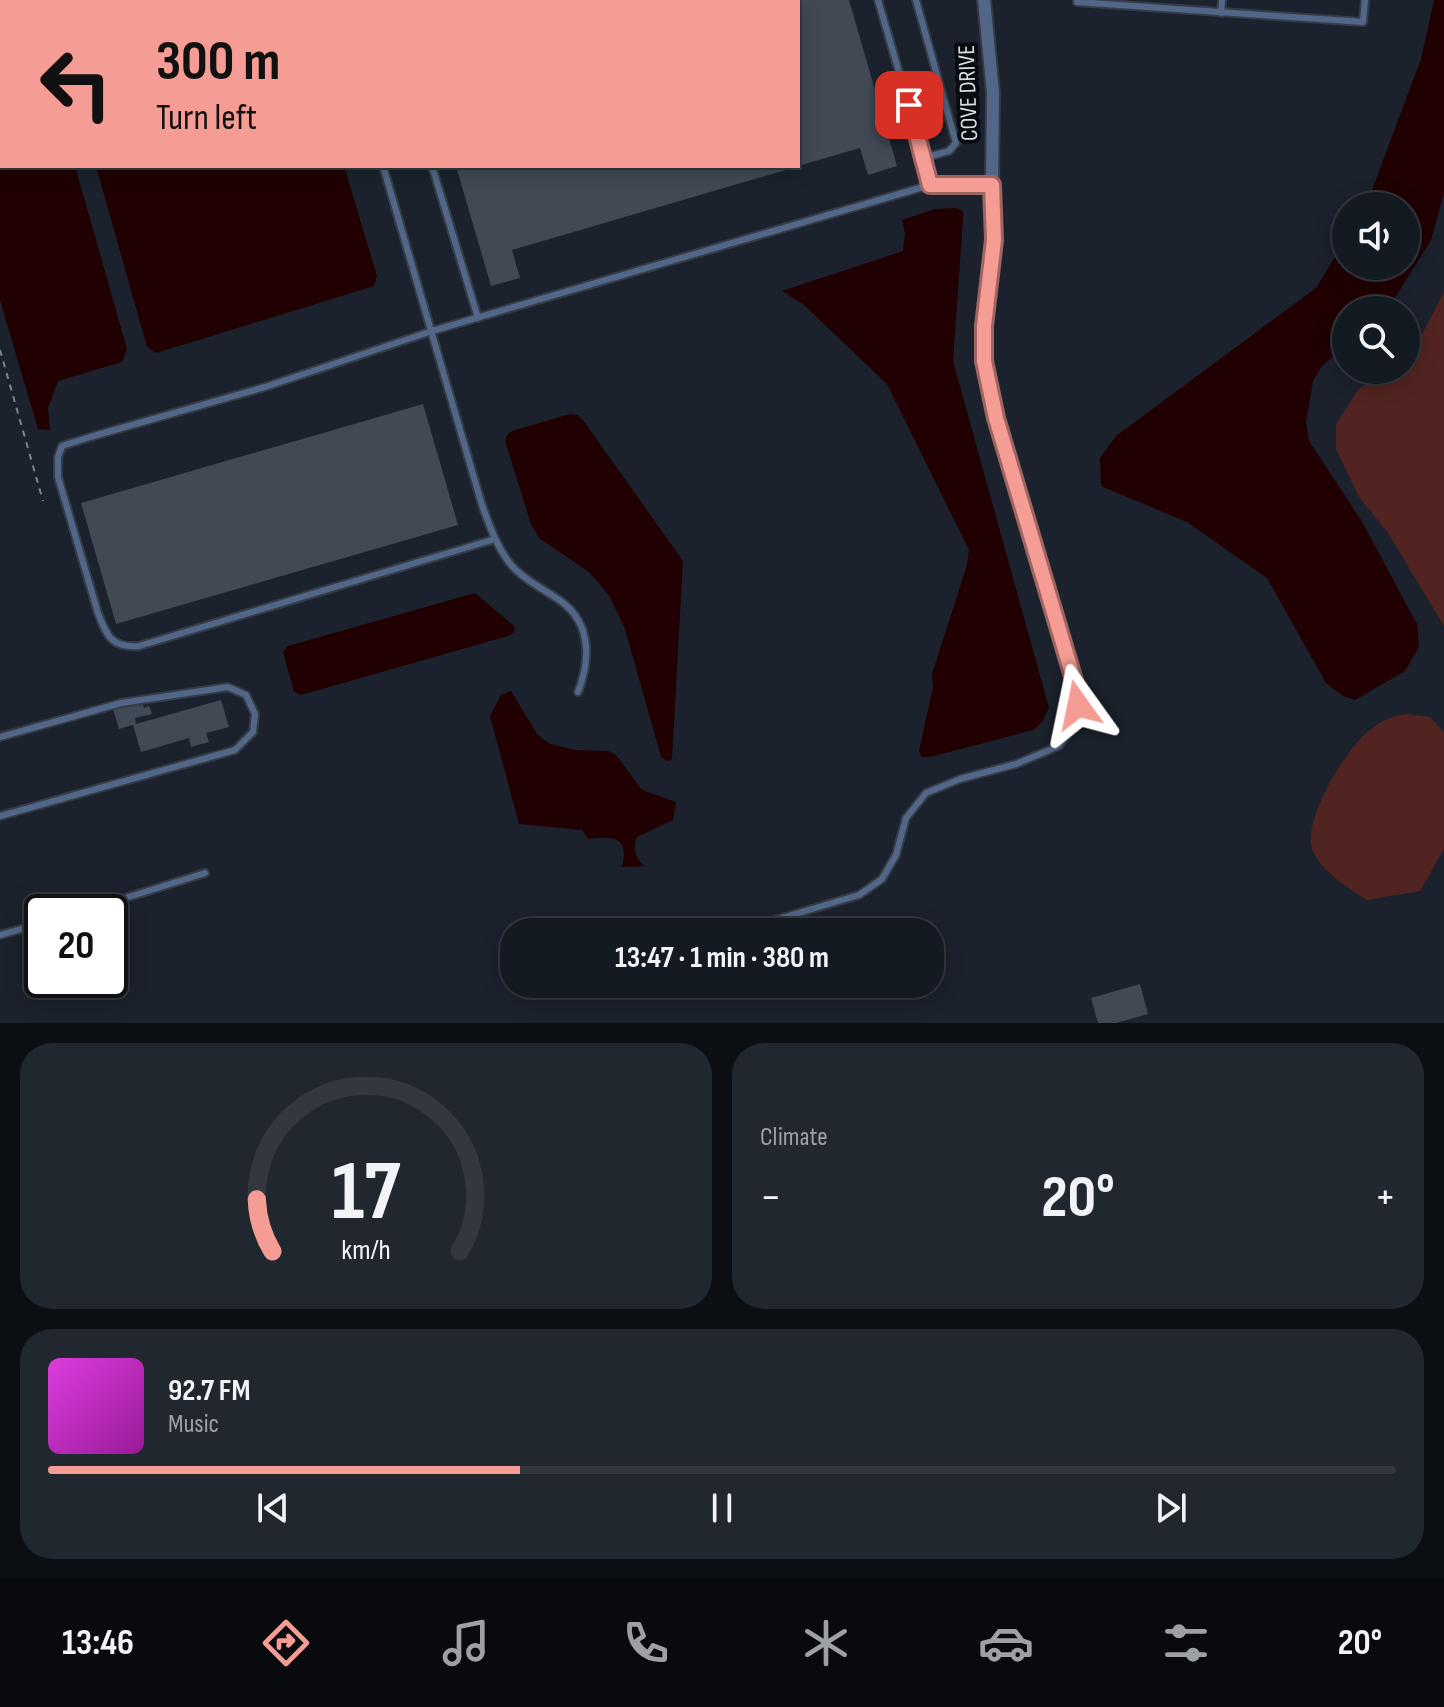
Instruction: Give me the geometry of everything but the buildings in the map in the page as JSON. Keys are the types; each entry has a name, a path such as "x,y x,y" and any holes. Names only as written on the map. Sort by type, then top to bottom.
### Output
{"street":[{"name":"COVE DRIVE","path":"984,0 993,93 992,185"}],"lane":[{"path":"878,0 930,185"},
{"path":"916,0 956,143 949,151 924,158"},
{"path":"1077,0 1363,22 1365,0"},
{"path":"1221,13 1222,0"},
{"path":"384,168 495,539 513,567 565,604 582,629 588,657 578,692"},
{"path":"433,168 478,318"},
{"path":"495,539 139,646 125,647 113,641 105,631 98,613 58,477 58,457 62,446 265,387 432,331 930,185 992,185 994,240 984,326 984,361 996,418 1074,680 1078,705 1075,723 1059,746 1016,764 960,779 926,793 906,818 896,855 882,879 859,895 782,918"},
{"path":"0,737 121,703 228,687 246,695 255,714 253,732 235,750 0,816"},
{"path":"128,897 205,873"},
{"path":"0,935 24,928"}],"path":[{"path":"0,350 43,501"}],"shaded area":[{"path":"1434,0 1444,0 1444,193 1431,240 1420,258 1420,192 1371,192 1421,59"},
{"path":"0,168 76,168 127,349 122,362 58,381 48,408 50,430 38,429 0,300"},
{"path":"97,168 345,168 377,276 374,286 156,353 147,347"},
{"path":"955,208 963,211 963,220 953,361 1049,708 1042,722 1033,730 922,757 919,751 933,687 932,674 969,550 887,384 804,305 782,291 903,251 905,233 902,220 935,209"},
{"path":"1332,262 1332,280 1406,280 1396,296 1332,296 1332,357 1313,381 1306,422 1309,441 1361,520 1417,624 1419,647 1405,671 1355,700 1343,696 1326,683 1267,578 1187,522 1101,486 1100,458 1116,436 1316,288"},
{"path":"1444,292 1444,626 1388,533 1359,497 1336,449 1336,424 1358,390 1366,384 1420,384 1420,338"},
{"path":"570,414 583,420 683,561 672,759 667,761 661,757 625,629 610,597 589,572 539,538 531,524 505,441 512,431"},
{"path":"475,593 515,627 514,632 301,695 294,692 283,652 288,646"},
{"path":"511,691 537,734 548,743 574,750 608,751 616,755 642,790 676,802 673,820 637,837 636,853 645,866 622,867 623,849 617,840 588,839 582,830 519,824 490,716 501,695"},
{"path":"1406,714 1430,717 1444,732 1444,849 1420,891 1367,900 1336,879 1317,859 1311,839 1313,824 1326,790 1355,745 1378,724"}],"route":[{"path":"909,105 930,185 992,185 994,240 984,326 984,361 996,418 1074,680 1078,705"}]}
